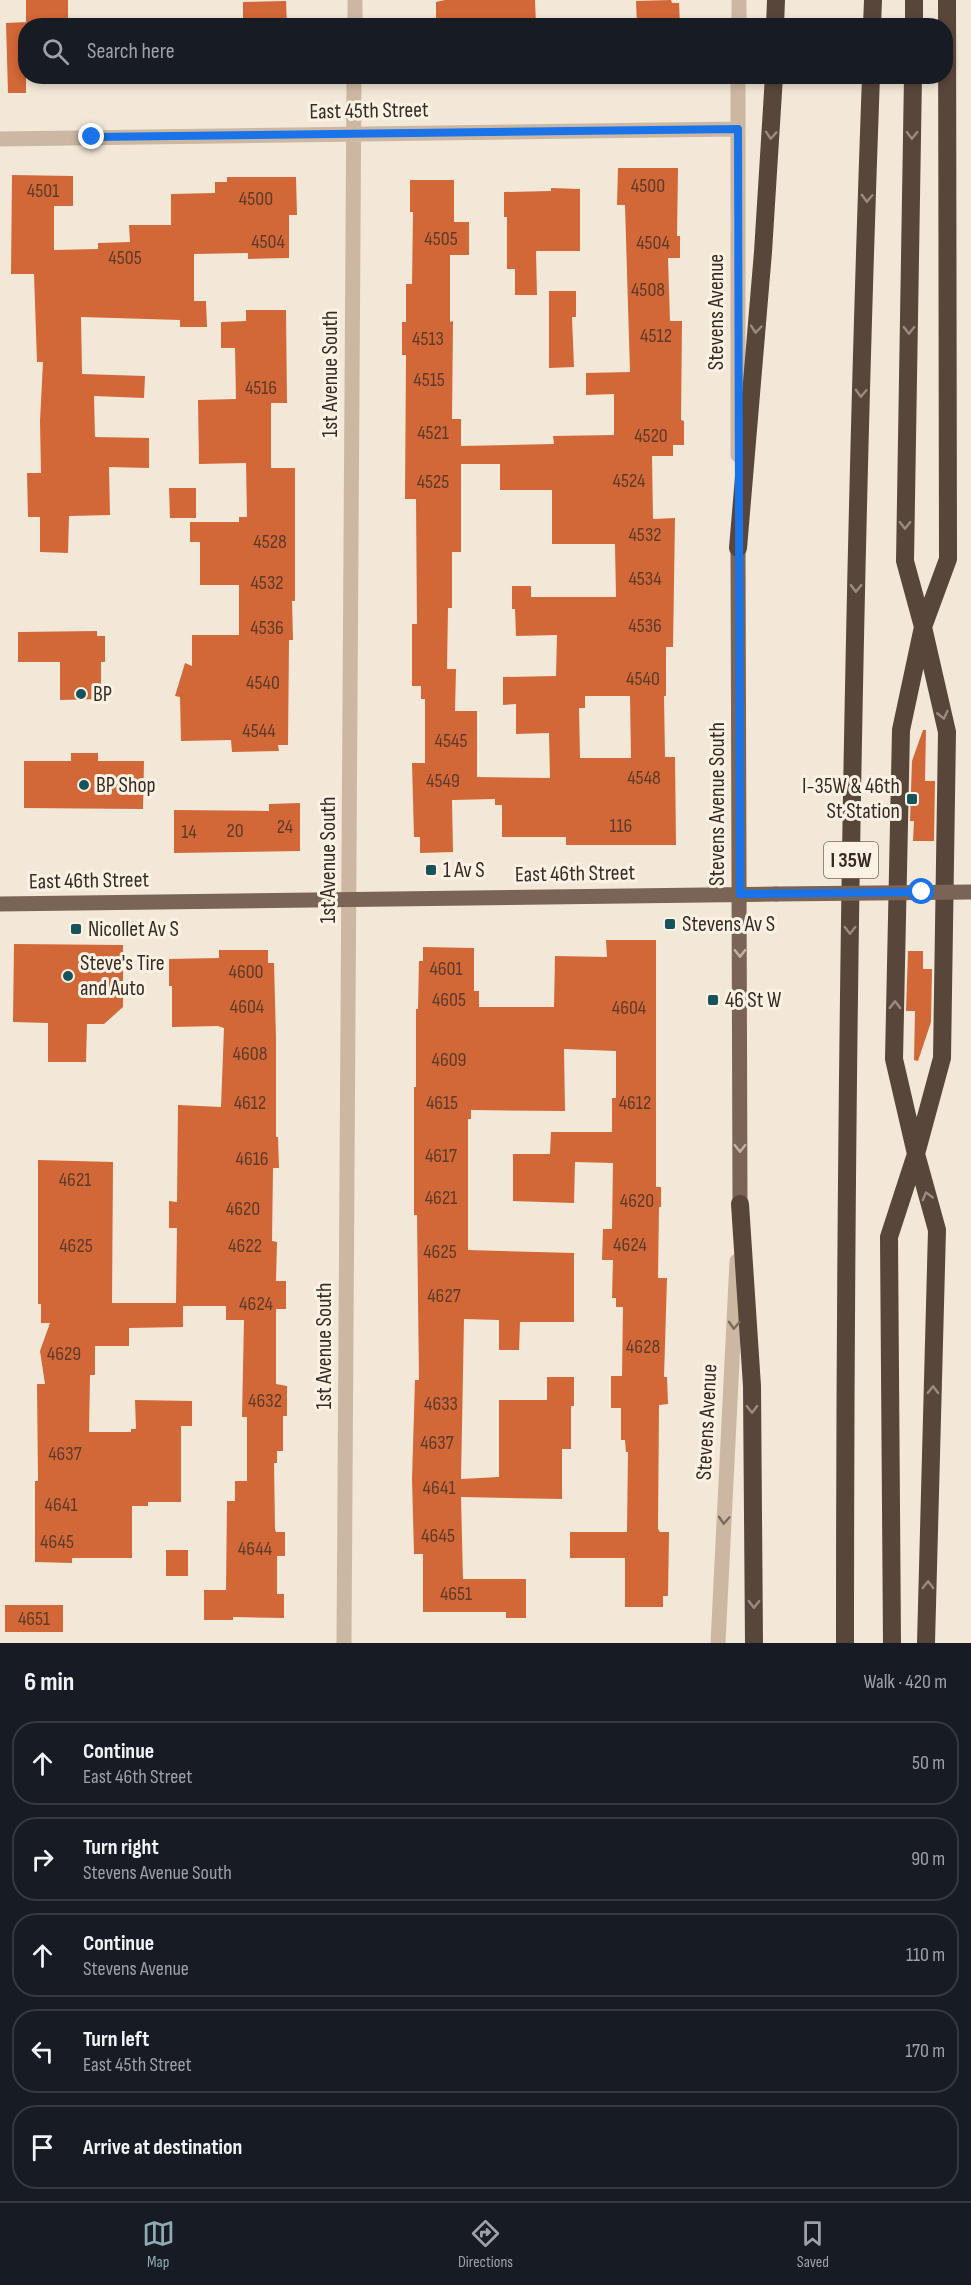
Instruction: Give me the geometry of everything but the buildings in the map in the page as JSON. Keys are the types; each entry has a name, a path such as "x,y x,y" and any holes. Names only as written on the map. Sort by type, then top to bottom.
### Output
{"highway":[{"path":"776,0 776,18"},
{"path":"872,18 873,0"},
{"path":"914,0 914,18"},
{"path":"947,0 947,18"},
{"path":"738,548 763,252 774,84"},
{"name":"I 35W","path":"844,1643 844,1405 856,536 871,84"},
{"path":"892,1643 889,1237 916,1154 942,1058 947,732 905,561 913,84"},
{"path":"926,1643 937,1230 916,1154 894,1059 901,730 923,627 948,559 947,84"},
{"path":"740,1204 752,1386 753,1643"}],"main road":[{"name":"Stevens Avenue South","path":"738,548 740,1204"},
{"name":"East 46th Street","path":"0,904 971,892"}],"street":[{"path":"355,0 355,18"},
{"path":"739,0 739,18"},
{"name":"1st Avenue South","path":"344,1643 354,84"},
{"name":"Stevens Avenue","path":"738,84 738,548"},
{"name":"East 45th Street","path":"0,139 738,129"},
{"name":"Stevens Avenue","path":"718,1643 740,1204"}],"place":[{"name":"BP","path":"81,694"},
{"name":"BP Shop","path":"84,785"},
{"name":"I-35W & 46th St Station","path":"912,799"},
{"name":"1 Av S","path":"431,870"},
{"name":"Stevens Av S","path":"670,924"},
{"name":"Nicollet Av S","path":"76,929"},
{"name":"Steve's Tire and Auto","path":"68,976"},
{"name":"46 St W","path":"713,1000"}],"route":[{"path":"92,137 738,129 740,894 922,892"}]}
